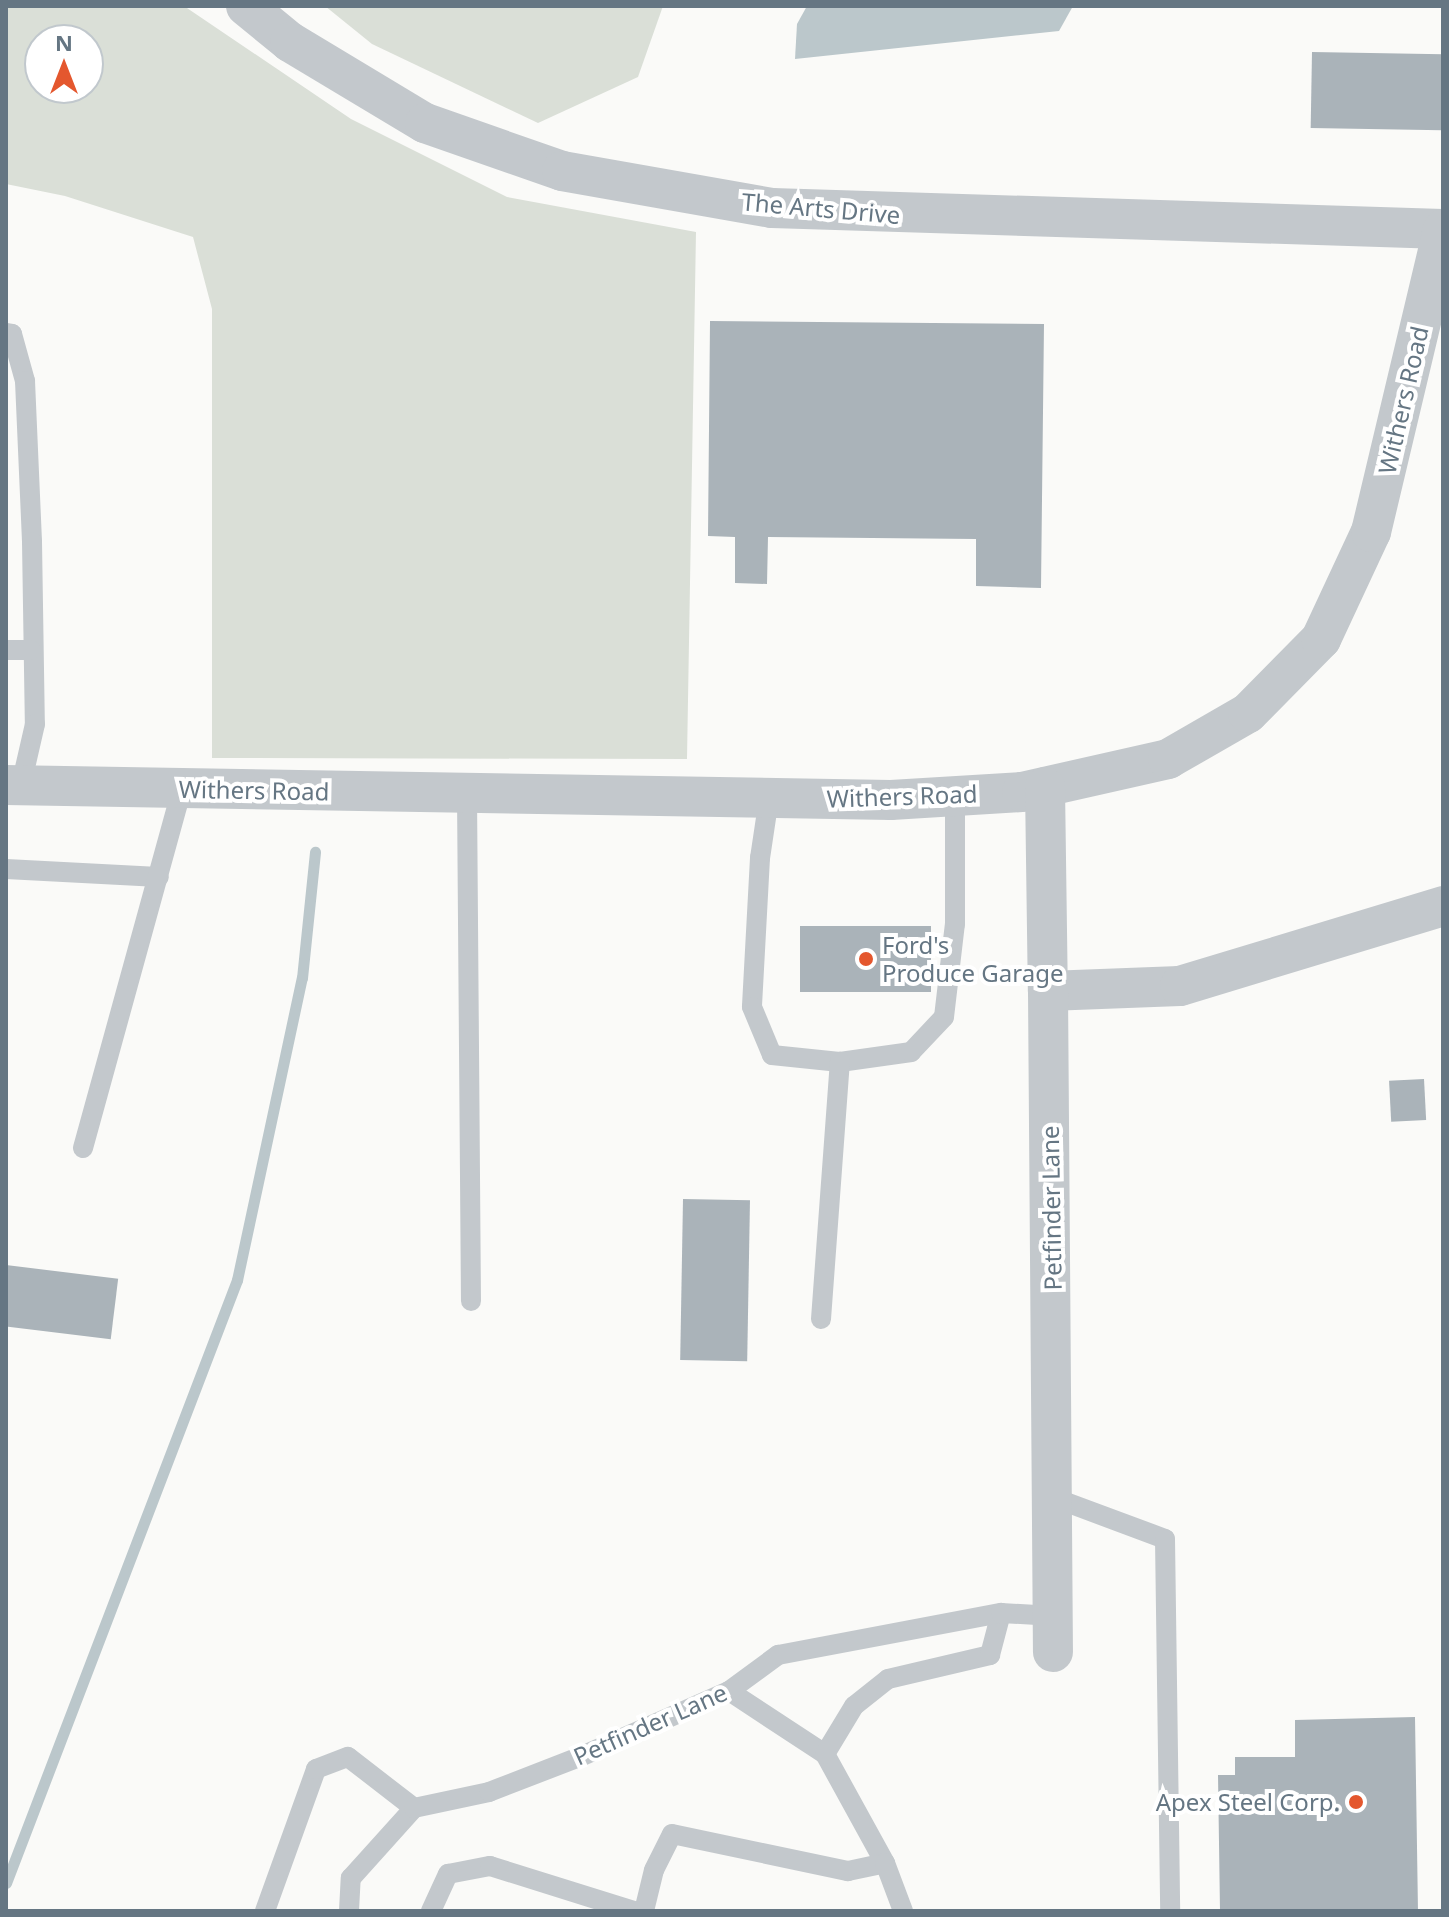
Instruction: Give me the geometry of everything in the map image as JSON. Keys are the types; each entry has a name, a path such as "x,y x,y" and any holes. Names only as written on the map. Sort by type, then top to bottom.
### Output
{"street":[{"name":"The Arts Drive","path":"246,6 290,42 425,123 562,171 772,208 1443,229"},
{"name":"Withers Road","path":"13,785 769,798 955,796 1045,787 1168,759 1248,713 1321,639 1371,532 1443,229"},
{"name":"Petfinder Lane","path":"1045,787 1055,1498 1054,1634"},
{"path":"1048,991 1180,986 1443,906"}],"lane":[{"path":"6,333 12,334 25,381 35,724 13,785"},
{"path":"6,650 31,650"},
{"path":"83,1148 182,789"},
{"path":"467,794 471,1301"},
{"path":"769,798 760,858 752,1007 772,1055 840,1062 911,1052 944,1017 955,924 955,796"},
{"path":"6,869 159,877"},
{"path":"821,1319 840,1062"},
{"path":"1055,1498 1165,1539 1170,1911"},
{"path":"825,1754 854,1706 888,1679 990,1655 1001,1613"},
{"name":"Petfinder Lane","path":"414,1808 489,1792 729,1691 778,1655 1001,1613 1054,1634"},
{"path":"729,1691 825,1754 885,1863 903,1911"},
{"path":"265,1911 316,1769 348,1757 414,1808 351,1878 349,1911"},
{"path":"644,1911 654,1870 672,1834 848,1871 885,1863"},
{"path":"431,1911 448,1874 490,1866 634,1911"}],"shaded area":[{"path":"6,6 184,6 351,119 507,197 696,232 687,759 212,758 212,309 193,237 65,196 6,184"},
{"path":"325,6 663,6 638,77 538,123 372,44"},
{"path":"807,6 1073,6 1059,31 795,59 797,24"}],"building":[{"path":"1312,52 1443,54 1442,130 1311,128"},
{"path":"710,321 1044,324 1041,588 976,586 976,539 768,537 767,584 735,583 735,537 708,536"},
{"name":"Ford's Produce Garage","path":"800,926 931,926 931,992 800,992"},
{"path":"1424,1079 1426,1120 1391,1122 1389,1081"},
{"path":"683,1199 750,1200 747,1361 680,1360"},
{"path":"6,1265 118,1279 111,1339 6,1326"},
{"name":"Apex Steel Corp.","path":"1415,1717 1418,1911 1220,1911 1218,1775 1235,1775 1235,1757 1295,1757 1295,1720"}],"waterway":[{"path":"6,1883 237,1280 302,978 315,852"}],"place":[{"name":"Ford's Produce Garage","path":"866,959"},
{"name":"Apex Steel Corp.","path":"1356,1802"}]}
